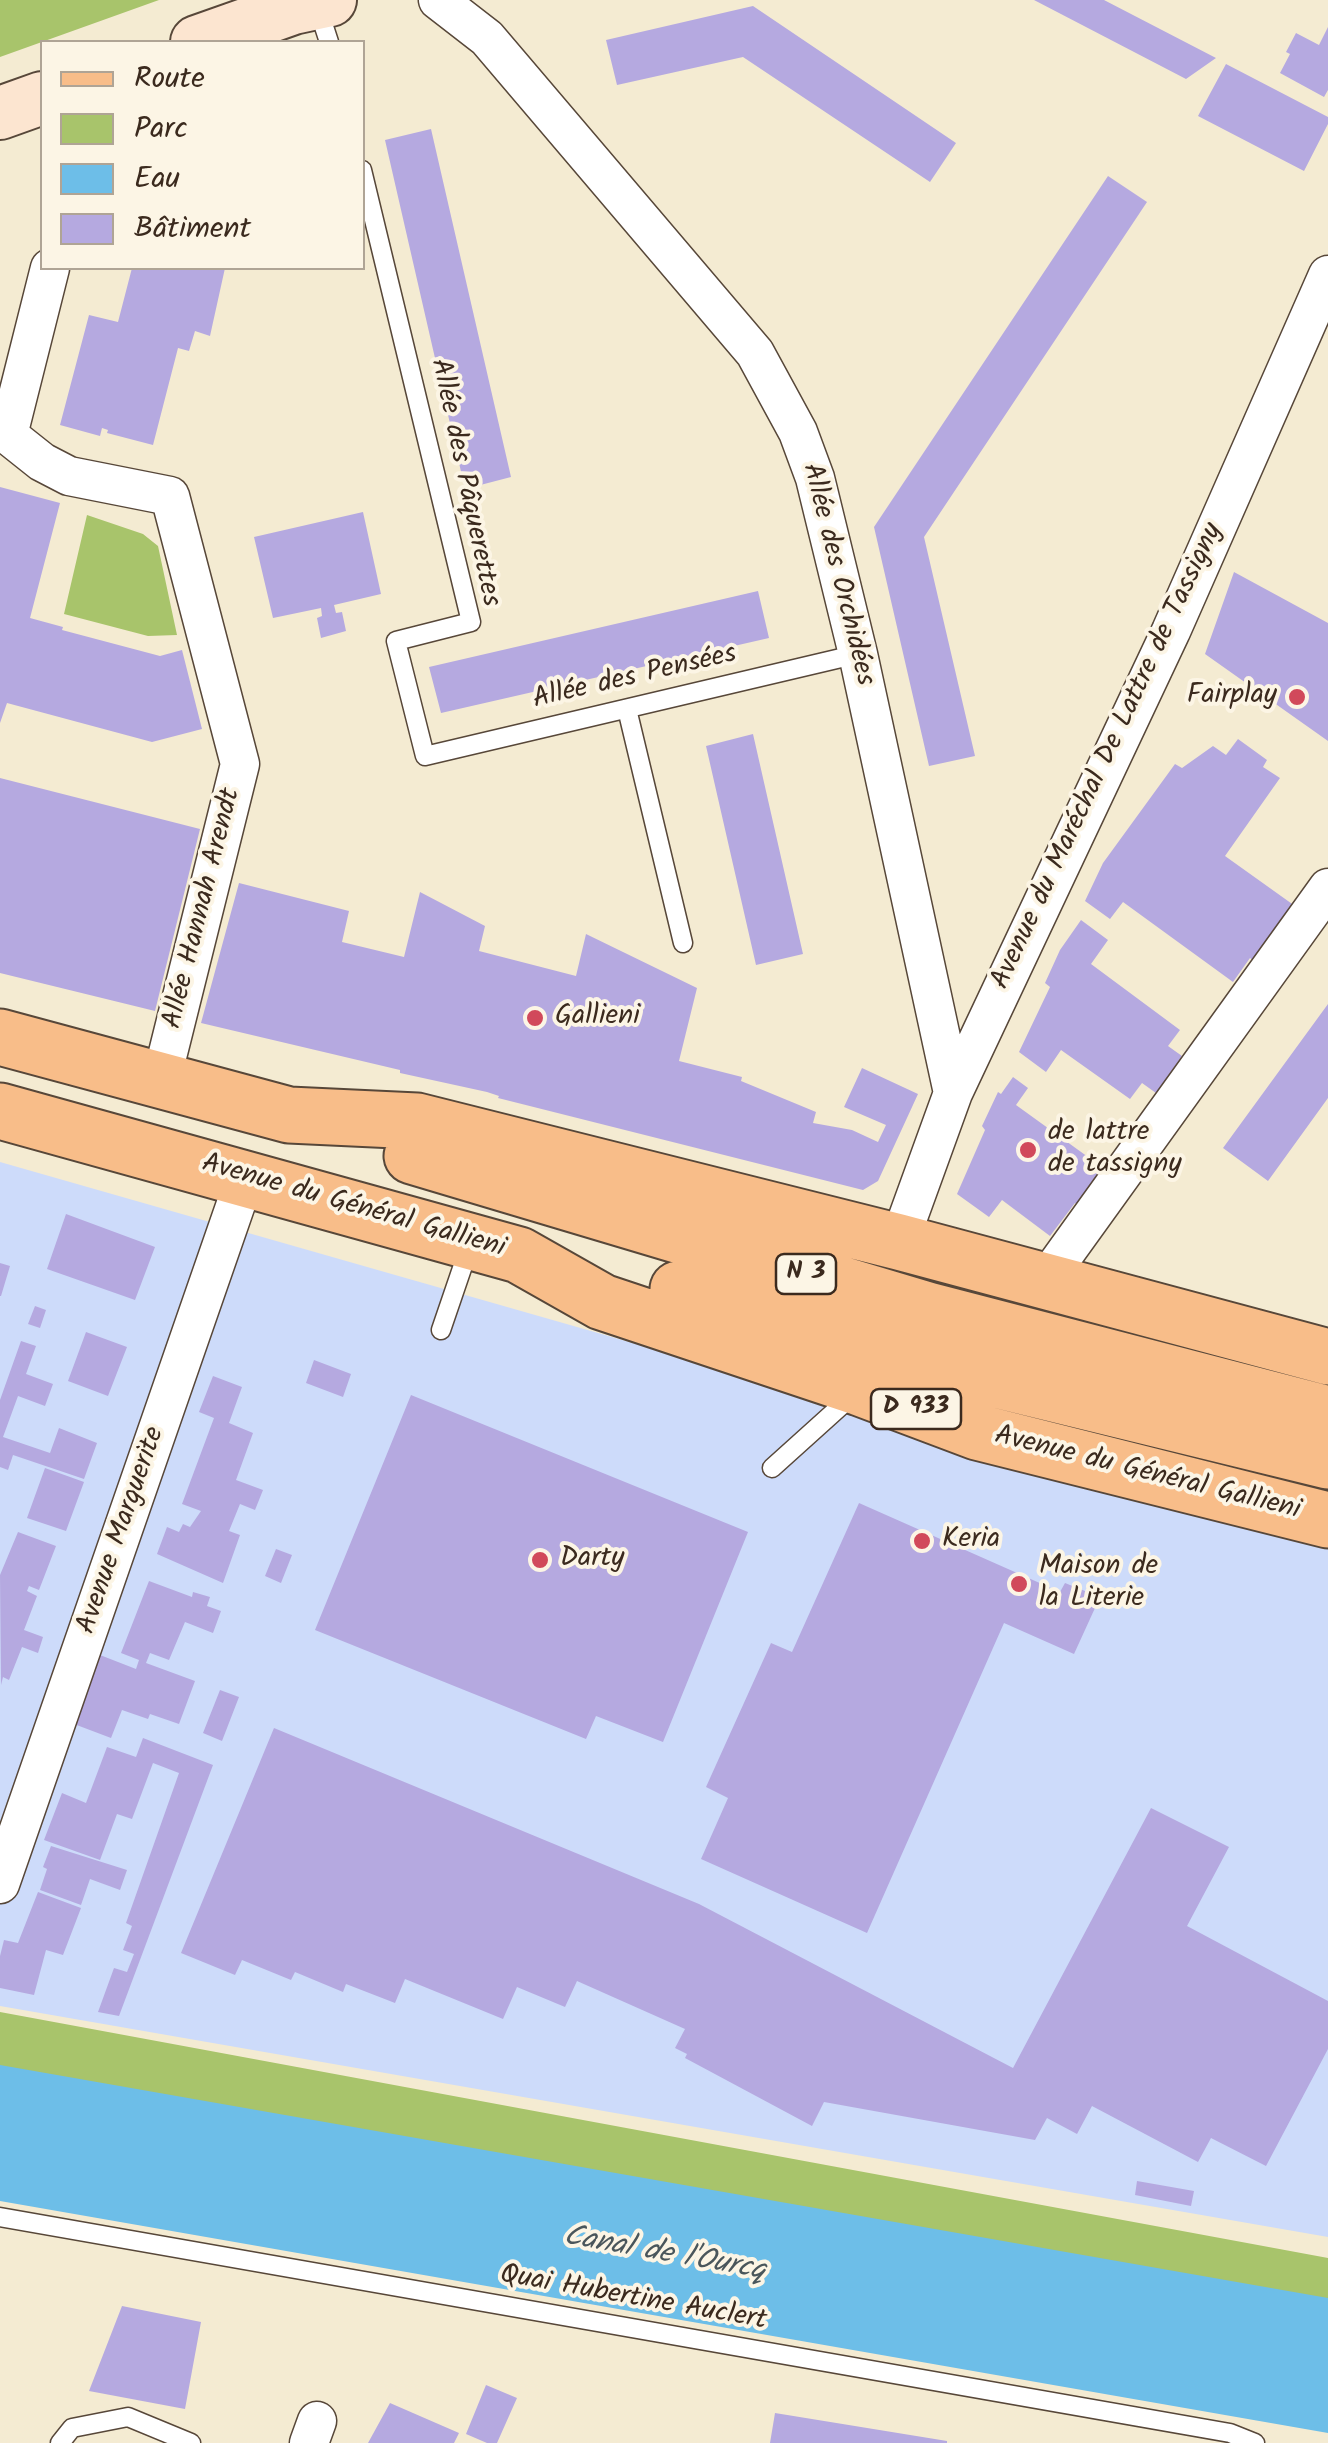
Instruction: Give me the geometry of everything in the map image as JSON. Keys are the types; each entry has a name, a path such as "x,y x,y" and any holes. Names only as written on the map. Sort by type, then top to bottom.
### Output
{"main road":[{"path":"0,1038 289,1115 417,1121 899,1242 1328,1357"},
{"name":"Avenue du Général Gallieni","path":"0,1112 495,1247 602,1302 860,1388 977,1432 1328,1520"},
{"name":"N 3","path":"289,1115 390,1149 928,1310 1328,1414"},
{"path":"495,1247 615,1270 906,1358 1328,1461"}],"street":[{"name":"Allée des Orchidées","path":"438,0 488,38 755,353 798,432 816,478 858,654 953,1093"},
{"path":"482,0 488,38"},
{"path":"204,40 312,11"},
{"path":"0,113 40,99"},
{"name":"Allée Hannah Arendt","path":"49,270 8,434 42,462 70,476 170,496 240,764 162,1080"},
{"name":"Avenue du Maréchal De Lattre de Tassigny","path":"899,1242 953,1093 1170,631 1328,276"},
{"path":"1045,1281 1328,888"},
{"name":"Avenue Marguerite","path":"0,1884 245,1178"}],"lane":[{"name":"Allée des Pâquerettes","path":"365,182 471,622 396,641 425,756"},
{"name":"Allée des Pensées","path":"425,756 858,654"},
{"path":"626,709 683,943"},
{"path":"441,1330 495,1247"},
{"path":"772,1468 860,1388"},
{"name":"Quai Hubertine Auclert","path":"0,2218 1230,2433 1255,2443"},
{"path":"60,2443 72,2428 128,2417 190,2443"}],"shaded area":[{"path":"0,1162 1294,1532 1328,1412 1328,2237 0,2006"}],"green space":[{"path":"0,0 159,0 40,40 0,57"},
{"path":"87,515 143,534 158,546 177,635 148,636 64,614"},
{"path":"0,2012 1328,2258 1328,2301 0,2066"}],"water":[{"name":"Canal de l'Ourcq","path":"0,2065 1328,2298 1328,2433 0,2201"}],"building":[{"path":"1034,0 1104,0 1216,58 1186,79"},
{"path":"753,6 956,143 930,182 743,57 617,85 606,40"},
{"path":"1328,27 1328,90 1324,97 1280,73 1296,33 1319,45"},
{"path":"1226,64 1328,117 1304,171 1198,116"},
{"path":"431,129 511,477 465,489 385,140"},
{"path":"1108,176 1147,202 924,537 975,756 929,766 874,527"},
{"path":"131,270 225,270 210,336 195,331 189,351 178,348 153,445 107,433 102,428 100,436 60,425 89,315 118,322"},
{"path":"0,487 60,503 30,618 160,656 182,650 202,729 152,742 7,703 0,723"},
{"path":"363,512 381,594 334,605 336,613 342,612 346,631 321,638 317,618 322,616 321,608 273,618 254,537"},
{"name":"Fairplay","path":"1234,572 1328,623 1328,741 1205,654"},
{"path":"758,591 769,638 441,713 429,667"},
{"path":"753,734 803,954 756,965 706,746"},
{"path":"1238,739 1267,760 1263,767 1280,778 1225,856 1295,906 1255,962 1250,958 1233,982 1123,902 1110,919 1085,901 1103,863 1175,764 1182,768 1213,746 1226,755"},
{"path":"0,778 200,829 155,1011 0,973"},
{"path":"239,883 349,911 342,942 404,957 420,892 485,926 479,951 576,976 586,934 697,988 679,1061 742,1077 741,1081 816,1112 813,1123 852,1130 878,1142 886,1125 844,1107 862,1068 918,1094 878,1181 863,1190 400,1070 201,1023"},
{"path":"1081,920 1108,940 1091,964 1180,1030 1168,1046 1182,1056 1156,1093 1142,1083 1130,1099 1061,1050 1046,1072 1019,1052 1050,987 1045,983 1060,950"},
{"path":"1328,1004 1328,1098 1268,1181 1223,1148"},
{"name":"de lattre de tassigny","path":"1013,1077 1028,1088 1016,1105 1106,1170 1050,1236 1002,1200 989,1217 957,1194 998,1092 1001,1094"},
{"path":"66,1214 155,1247 135,1300 47,1269"},
{"path":"0,1263 10,1266 1,1296 0,1296"},
{"path":"35,1306 46,1310 40,1328 28,1324"},
{"path":"86,1332 127,1347 108,1396 68,1381"},
{"path":"21,1341 36,1346 26,1374 53,1384 45,1406 18,1396 3,1437 50,1453 59,1428 97,1443 84,1479 13,1455 8,1470 0,1467 0,1400"},
{"path":"314,1360 351,1374 343,1397 306,1383"},
{"path":"213,1376 242,1387 229,1423 253,1433 236,1480 263,1490 255,1510 240,1504 229,1531 240,1535 223,1583 157,1554 167,1527 179,1532 183,1524 190,1527 201,1511 182,1504 214,1418 199,1412"},
{"name":"Darty","path":"411,1395 748,1532 663,1742 596,1716 586,1739 315,1630"},
{"path":"45,1468 84,1482 66,1531 27,1518"},
{"path":"859,1503 1060,1592 1065,1583 1090,1593 1085,1604 1095,1608 1074,1654 1004,1623 867,1933 701,1859 728,1798 706,1787 771,1643 792,1652"},
{"path":"18,1532 56,1546 39,1590 29,1586 27,1591 37,1596 24,1630 43,1637 38,1653 22,1647 9,1680 3,1677 1,1685 0,1575"},
{"path":"276,1549 292,1555 281,1583 265,1576"},
{"path":"149,1581 192,1597 193,1592 210,1597 207,1606 221,1611 213,1633 185,1622 169,1660 150,1653 146,1663 195,1681 179,1724 122,1710 111,1738 74,1724 100,1655 136,1669 139,1660 121,1653"},
{"path":"220,1690 239,1697 222,1741 203,1733"},
{"path":"274,1728 699,1904 1013,2068 1151,1808 1229,1847 1187,1926 1328,2001 1328,2049 1266,2166 1211,2138 1198,2162 1092,2106 1077,2134 1047,2118 1035,2140 824,2102 812,2126 685,2058 687,2054 675,2048 685,2029 577,1981 565,2007 517,1987 503,2019 405,1979 395,2003 346,1984 343,1992 295,1972 291,1980 242,1960 235,1975 181,1953"},
{"path":"143,1738 213,1765 119,2016 98,2012 114,1968 127,1972 134,1954 123,1950 132,1926 126,1923 179,1773 153,1763 132,1819 117,1814 100,1860 44,1840 62,1793 86,1803 107,1747 136,1757"},
{"path":"51,1846 127,1870 120,1890 90,1879 81,1905 40,1890"},
{"path":"38,1892 81,1908 63,1955 46,1950 34,1995 0,1988 4,1940 18,1943"},
{"path":"1137,2181 1194,2191 1191,2206 1135,2195"},
{"path":"122,2306 201,2322 185,2409 89,2391"},
{"path":"486,2385 517,2398 497,2443 466,2434"},
{"path":"390,2403 459,2433 454,2443 368,2443"},
{"path":"775,2413 947,2441 947,2443 770,2443"}],"place":[{"name":"Fairplay","path":"1297,697"},
{"name":"Gallieni","path":"535,1018"},
{"name":"de lattre de tassigny","path":"1028,1150"},
{"name":"Keria","path":"922,1541"},
{"name":"Darty","path":"540,1560"},
{"name":"Maison de la Literie","path":"1019,1584"}]}
